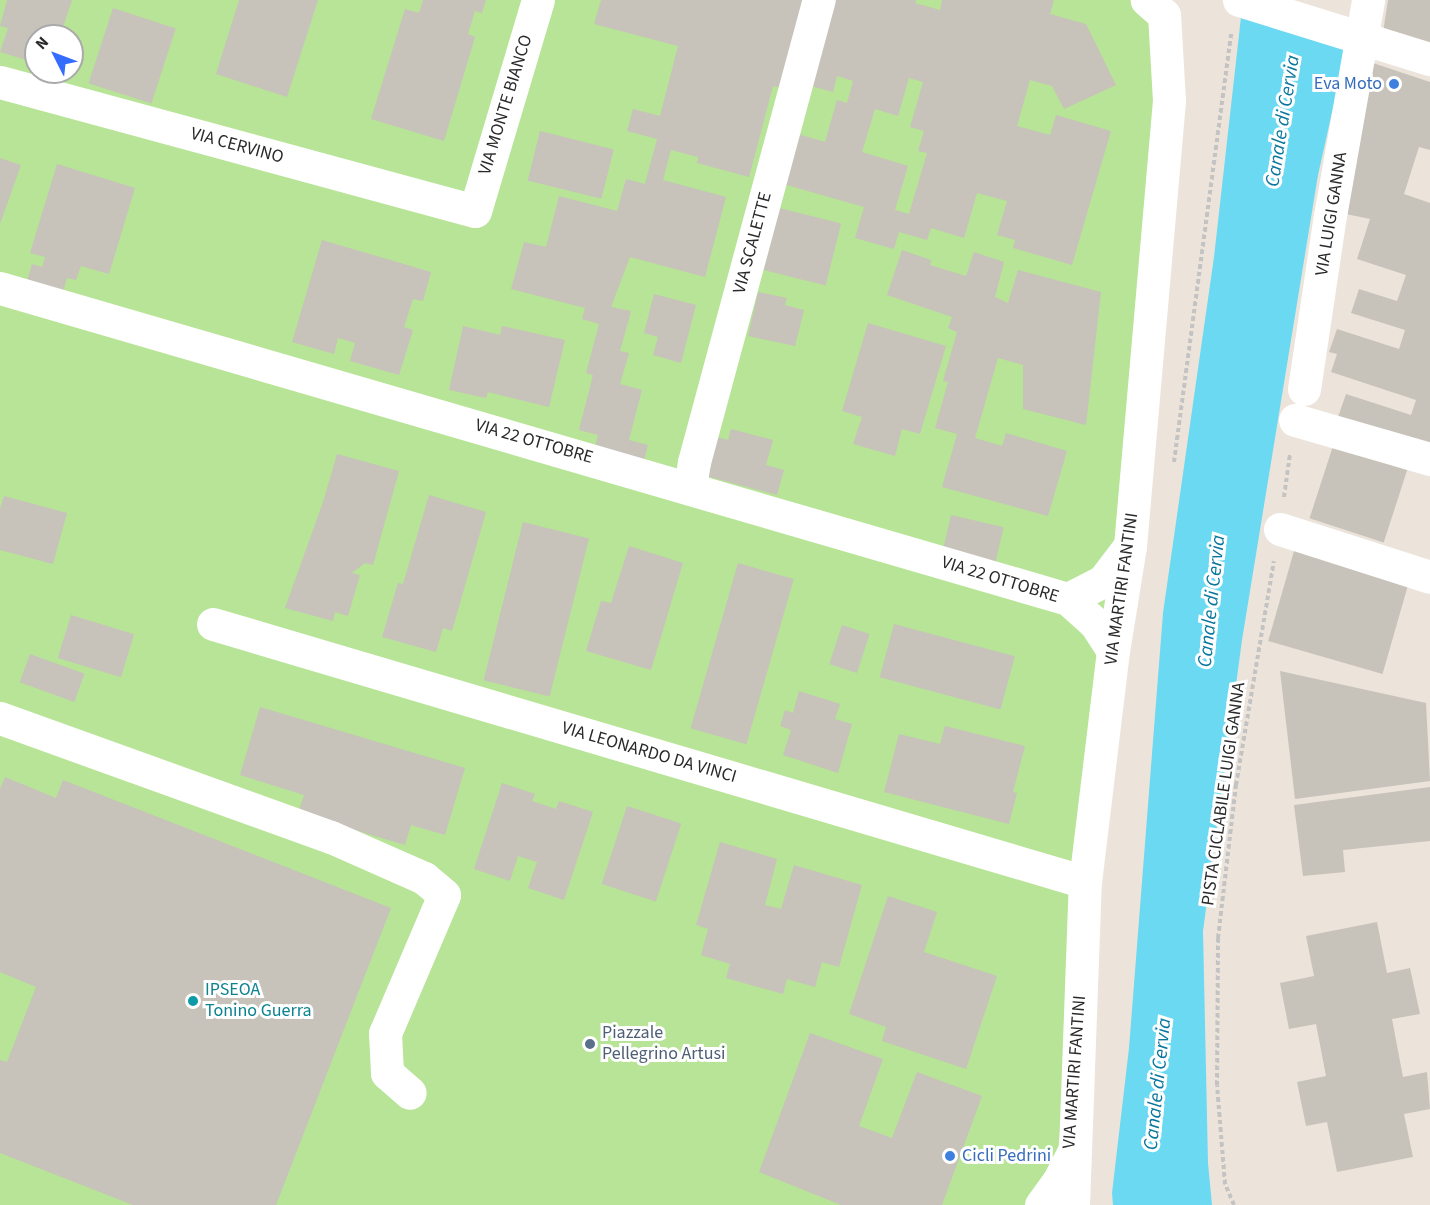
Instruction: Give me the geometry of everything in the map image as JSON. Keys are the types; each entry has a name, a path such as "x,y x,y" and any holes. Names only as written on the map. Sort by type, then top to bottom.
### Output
{"street":[{"name":"VIA MONTE BIANCO","path":"475,211 538,0"},
{"name":"VIA SCALETTE","path":"690,487 694,462 819,0"},
{"name":"VIA MARTIRI FANTINI","path":"1056,1199 1074,1150 1085,882 1113,651 1130,546 1169,101 1164,15 1148,0"},
{"path":"1239,0 1430,60"},
{"name":"VIA LUIGI GANNA","path":"1299,404 1368,0"},
{"name":"VIA CERVINO","path":"0,82 475,211"},
{"name":"VIA 22 OTTOBRE","path":"0,288 690,487 1068,599 1095,623 1113,651"},
{"path":"1299,404 1430,459"},
{"path":"1280,529 1430,577"},
{"name":"VIA 22 OTTOBRE","path":"1068,599 1103,581 1130,546"},
{"name":"VIA LEONARDO DA VINCI","path":"213,624 1085,882"},
{"path":"0,718 331,837 424,878 444,895 385,1033 387,1073 410,1093"}],"path":[{"name":"PISTA CICLABILE LUIGI GANNA","path":"1234,1205 1225,1184 1217,1085 1218,938 1236,785 1299,404"}],"green space":[{"path":"0,0 1133,0 1164,15 1053,1205 0,1205"}],"water":[{"name":"Canale di Cervia","path":"1241,17 1346,50 1318,175 1242,640 1203,931 1208,1163 1212,1205 1113,1205 1112,1193 1129,1048 1163,613 1214,257"}],"building":[{"path":"7,0 72,0 64,24 24,24 24,59 0,52 8,28 0,26"},
{"path":"239,0 318,0 287,97 216,74"},
{"path":"423,0 486,0 482,13 475,11 468,34 475,37 444,141 371,119 405,9 419,13"},
{"path":"601,0 809,0 785,89 773,86 749,177 697,163 698,157 671,150 663,180 726,197 705,277 630,257 611,307 631,311 620,351 629,353 620,384 642,390 629,440 648,445 642,468 593,455 598,435 579,430 593,375 586,373 599,324 582,319 585,308 511,289 524,242 546,247 559,196 617,211 626,179 645,184 657,139 627,131 633,109 660,116 678,46 594,24"},
{"path":"828,0 916,0 915,3 940,10 942,0 1054,0 1050,14 1086,24 1116,85 1064,109 1052,86 1030,80 1017,126 1050,135 1056,115 1111,131 1072,265 1013,248 1015,240 997,235 1007,201 977,193 964,238 931,228 927,240 899,232 894,249 855,238 864,207 783,184 798,134 825,142 837,100 847,103 853,81 837,76 833,92 804,84","holes":["909,78 923,82 910,127 924,131 918,151 927,153 909,214 895,210 908,166 862,152 875,109 898,116"]},
{"path":"1388,0 1430,0 1430,44 1383,32"},
{"path":"113,8 176,28 151,104 89,83"},
{"path":"1370,62 1430,82 1430,150 1419,147 1404,194 1430,203 1430,451 1337,420 1346,394 1411,415 1416,400 1331,372 1337,354 1329,352 1337,329 1399,349 1405,330 1351,313 1359,289 1397,301 1406,275 1357,259 1370,219 1341,213"},
{"path":"540,131 614,149 601,199 528,180"},
{"path":"0,158 21,165 0,224"},
{"path":"57,164 135,188 109,274 81,266 76,280 67,278 62,295 26,284 32,264 42,267 45,257 30,253"},
{"path":"779,208 841,223 826,286 764,270"},
{"path":"322,240 431,272 423,301 413,299 404,327 413,330 399,375 350,361 355,343 338,338 334,354 292,342"},
{"path":"902,250 931,260 930,265 966,276 974,252 1004,262 995,297 1008,303 1018,270 1101,292 1086,425 1023,409 1023,365 998,358 975,438 1002,446 1006,433 1067,451 1048,516 942,487 957,434 935,428 948,382 943,381 957,332 948,328 952,317 887,295"},
{"path":"758,292 787,298 785,305 804,310 795,346 748,336"},
{"path":"654,294 696,305 681,363 653,355 658,337 644,333"},
{"path":"868,323 946,346 920,434 902,429 895,456 853,444 862,417 842,411"},
{"path":"463,326 500,335 502,326 565,340 549,407 488,392 486,398 449,390"},
{"path":"731,429 773,440 766,465 784,470 777,495 702,475 713,436 728,440"},
{"path":"1333,446 1407,470 1384,542 1310,518"},
{"path":"337,454 399,471 373,565 365,563 352,573 360,575 348,616 335,612 333,621 285,608 323,502"},
{"path":"429,495 486,512 452,631 443,628 436,652 382,637 398,583 403,584"},
{"path":"4,496 67,513 53,564 0,550 0,509"},
{"path":"951,515 1004,527 994,569 941,557"},
{"path":"523,522 589,538 550,697 484,680"},
{"path":"1296,544 1410,577 1383,674 1268,641"},
{"path":"629,546 683,563 651,670 586,651 601,601 611,603"},
{"path":"738,563 794,579 746,744 691,728"},
{"path":"71,615 134,634 121,677 58,658"},
{"path":"894,624 1015,656 1001,709 880,677"},
{"path":"842,625 870,634 857,673 829,664"},
{"path":"30,654 85,674 74,702 20,682"},
{"path":"1280,671 1426,703 1430,781 1295,799"},
{"path":"799,691 840,704 835,719 852,724 838,773 783,755 791,730 780,726 785,710 793,713"},
{"path":"260,707 465,768 445,835 411,825 405,845 298,813 304,795 240,775"},
{"path":"945,726 1025,746 1013,792 1017,793 1009,824 884,792 899,734 940,744"},
{"name":"IPSEOA Tonino Guerra","path":"5,777 56,798 63,780 391,908 276,1205 133,1205 0,1153 0,1060 7,1062 36,987 0,972 0,789"},
{"path":"502,783 535,794 532,801 556,809 559,801 593,812 564,900 528,888 537,862 518,856 510,881 474,869"},
{"path":"1430,787 1430,841 1343,850 1345,872 1303,876 1294,805"},
{"path":"627,806 681,824 656,902 602,884"},
{"path":"720,842 777,859 765,905 781,909 794,865 862,885 839,967 822,962 815,987 787,979 783,994 726,978 730,964 701,955 708,929 696,925"},
{"path":"888,896 937,912 924,952 997,976 966,1069 882,1041 886,1027 849,1014"},
{"path":"1377,922 1387,973 1410,968 1420,1014 1392,1019 1403,1077 1427,1072 1430,1109 1404,1114 1413,1157 1337,1172 1327,1122 1306,1126 1297,1082 1326,1076 1316,1024 1289,1029 1280,983 1314,976 1306,936"},
{"path":"810,1033 883,1059 859,1126 892,1138 917,1072 982,1096 942,1205 841,1205 759,1172"}],"place":[{"name":"Eva Moto","path":"1394,84"},
{"name":"IPSEOA Tonino Guerra","path":"193,1001"},
{"name":"Piazzale Pellegrino Artusi","path":"590,1044"},
{"name":"Cicli Pedrini","path":"950,1156"}]}
